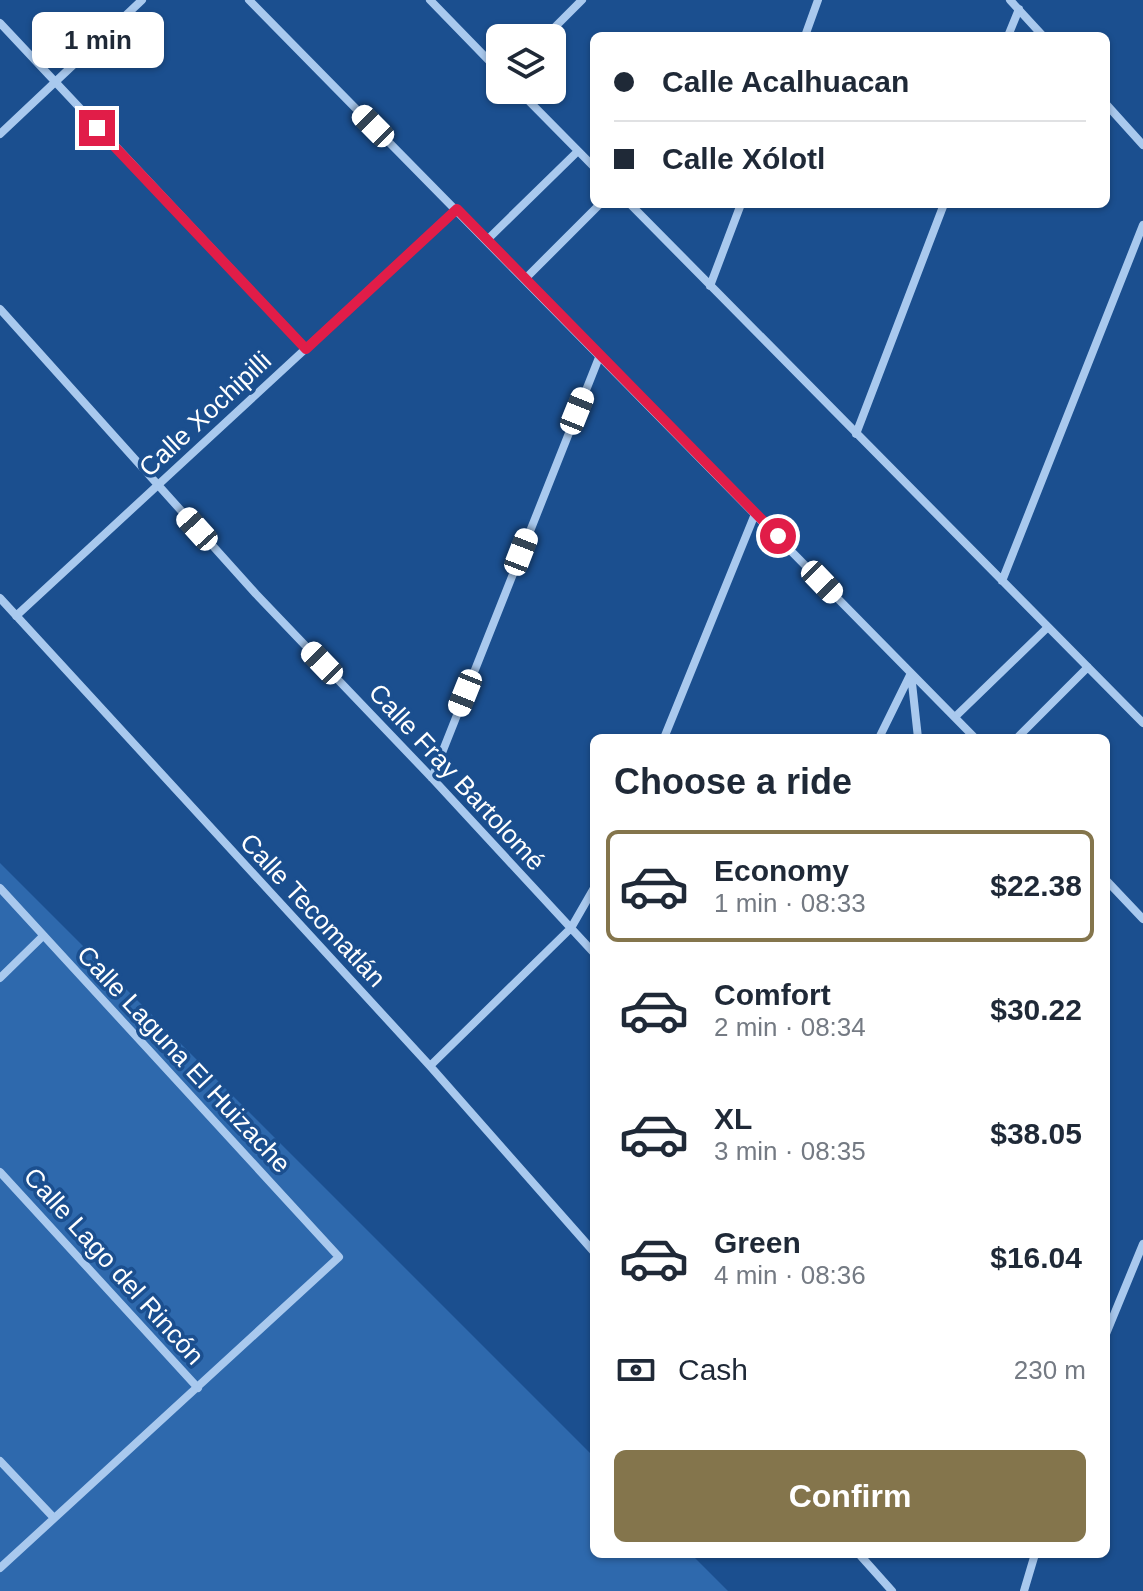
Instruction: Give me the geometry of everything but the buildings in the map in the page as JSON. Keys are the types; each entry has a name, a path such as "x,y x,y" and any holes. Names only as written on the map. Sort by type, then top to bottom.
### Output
{"street":[{"path":"0,134 142,0"},
{"path":"249,0 971,734"},
{"path":"430,0 486,58"},
{"path":"558,24 582,0"},
{"path":"806,32 818,0"},
{"path":"1010,0 1039,32"},
{"path":"1010,32 1019,9"},
{"path":"0,23 306,349"},
{"path":"532,104 590,163"},
{"path":"1110,108 1143,145"},
{"path":"487,240 578,151"},
{"path":"525,279 596,208"},
{"path":"634,208 1143,723"},
{"path":"710,286 739,208"},
{"path":"856,434 942,208"},
{"name":"Calle Xochipilli","path":"16,616 457,209"},
{"path":"1002,581 1143,225"},
{"name":"Calle Fray Bartolomé","path":"0,309 256,594 590,949"},
{"path":"432,778 600,355"},
{"path":"666,734 755,514"},
{"name":"Calle Tecomatlán","path":"0,598 430,1066 590,1247"},
{"path":"955,717 1048,627"},
{"path":"1021,734 1088,667"},
{"path":"881,734 911,673"},
{"path":"911,673 918,734"},
{"path":"1110,884 1143,919"},
{"name":"Calle Laguna El Huizache","path":"0,888 339,1257 198,1388"},
{"path":"430,1066 571,928 590,895"},
{"path":"0,978 43,936"},
{"name":"Calle Lago del Rincón","path":"0,1172 198,1388"},
{"path":"1110,1324 1143,1244"},
{"path":"0,1568 198,1388"},
{"path":"0,1461 54,1518"},
{"path":"863,1558 892,1591"},
{"path":"1024,1591 1034,1558"}],"shaded area":[{"path":"0,863 590,1453 590,1558 695,1558 728,1591 0,1591"}],"route":[{"path":"97,128 306,349 457,209 778,536"}]}
